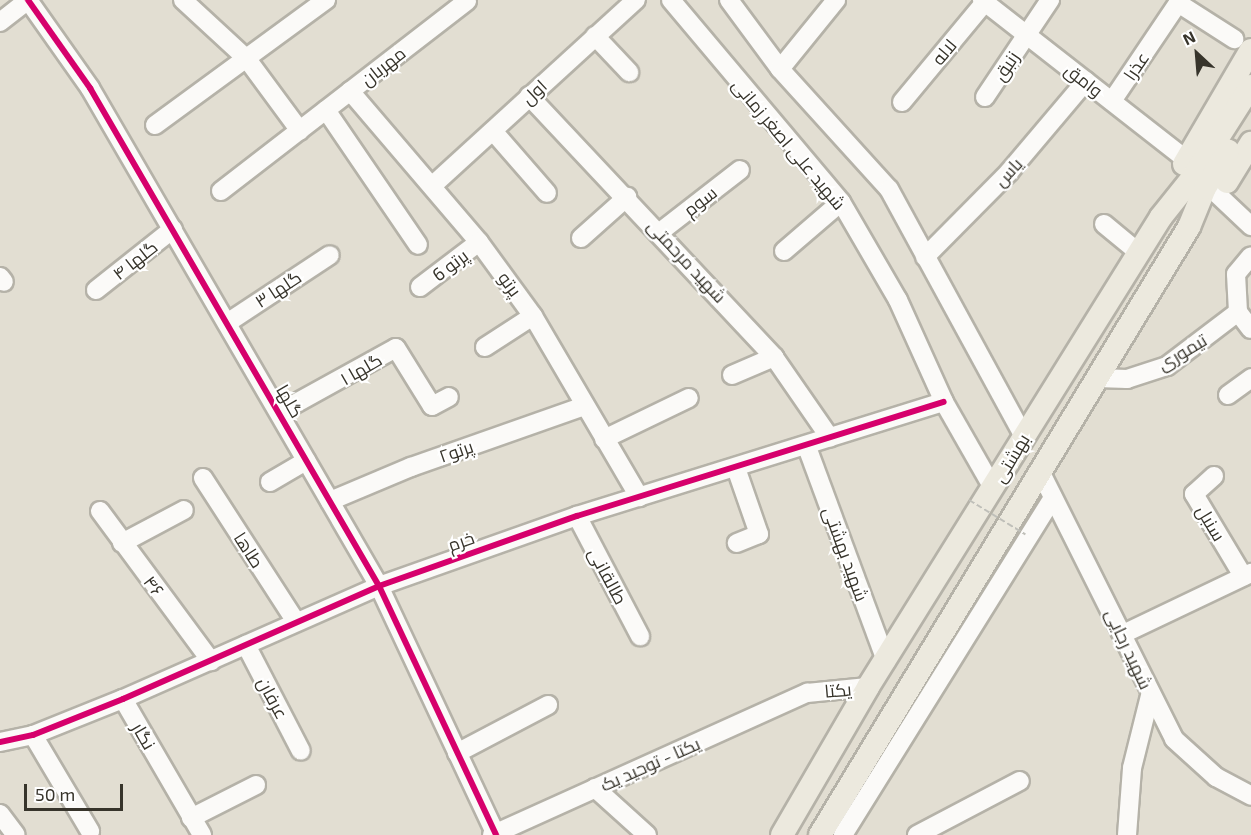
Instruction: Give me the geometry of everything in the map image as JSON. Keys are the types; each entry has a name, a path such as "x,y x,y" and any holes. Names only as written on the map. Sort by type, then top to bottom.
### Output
{"main road":[{"path":"1161,217 1186,160 1243,44"},
{"name":"بهشتی","path":"782,835 868,687 1161,217 1193,177 1251,86"},
{"name":"بهشتی","path":"820,835 997,538 1041,473 1188,227 1205,188 1251,114"},
{"path":"1188,227 1217,194 1251,143"}],"street":[{"path":"0,22 28,0"},
{"name":"گلها","path":"28,0 90,88 379,586 494,835"},
{"path":"183,0 247,59 300,131"},
{"name":"اول","path":"432,186 636,0"},
{"name":"شهید علی اصغر زمانی","path":"670,0 841,202 898,300 944,402 993,488"},
{"path":"729,0 780,69 889,189 1024,437"},
{"path":"780,69 836,0"},
{"name":"زنبق","path":"985,97 1050,0"},
{"name":"مهربان","path":"221,191 467,1"},
{"name":"وامق","path":"984,1 1186,160"},
{"name":"لاله","path":"902,102 984,1"},
{"path":"1179,1 1243,44"},
{"name":"عذرا","path":"1112,101 1179,1"},
{"path":"155,125 247,59 316,3"},
{"path":"595,36 629,72"},
{"name":"یاس","path":"925,257 1009,172 1086,81"},
{"name":"پرتو","path":"350,92 479,242 533,316 639,497"},
{"name":"شهید مرحمتی","path":"529,96 660,232 774,357 830,438"},
{"path":"326,110 418,245"},
{"path":"493,131 547,193"},
{"name":"سوم","path":"660,232 740,170"},
{"path":"1217,194 1251,226"},
{"path":"582,238 627,197"},
{"path":"784,251 841,202"},
{"path":"1104,224 1139,253"},
{"name":"گلها ۴","path":"96,290 173,229"},
{"name":"پرتو 6","path":"420,287 479,242"},
{"name":"گلها ۳","path":"227,323 330,255"},
{"path":"1251,256 1236,274 1238,312 1251,329"},
{"name":"تیموری","path":"1097,378 1127,379 1167,366 1238,312"},
{"path":"485,346 533,316"},
{"name":"گلها ۱","path":"280,412 396,348 432,406 449,397"},
{"path":"732,375 774,357"},
{"path":"1228,395 1251,378"},
{"path":"604,439 689,398"},
{"name":"خرم","path":"0,742 33,735 123,699 379,586 577,516 807,447 944,402"},
{"name":"پرتو۲","path":"330,501 411,466 584,406"},
{"name":"شهید بهشتی","path":"807,447 886,661"},
{"path":"270,482 306,460"},
{"path":"736,468 759,534 737,543"},
{"name":"شهید رجایی","path":"1041,473 1123,634 1150,696 1174,739 1216,777 1249,793"},
{"name":"سنبل","path":"1214,476 1194,495 1247,574"},
{"name":"طاها","path":"203,478 296,621"},
{"path":"843,835 1053,498"},
{"path":"122,543 184,510"},
{"name":"۴۶","path":"100,511 210,661"},
{"name":"طالقانی","path":"577,516 640,636"},
{"path":"1123,634 1247,574"},
{"name":"عرفان","path":"246,645 301,751"},
{"name":"یکتا","path":"807,693 868,687"},
{"name":"یکتا - توحید یک","path":"494,835 807,693"},
{"path":"1127,835 1132,768 1150,696"},
{"name":"نگار","path":"123,699 202,835"},
{"path":"457,753 548,705"},
{"path":"33,735 90,831"},
{"path":"917,835 1020,780"},
{"path":"191,818 256,785"},
{"path":"595,789 647,835"},
{"path":"0,814 16,835"}],"path":[{"path":"969,500 1025,534"}],"cycle path":[{"path":"28,0 90,88 379,586 496,835"},
{"path":"0,742 33,735 123,699 379,586 577,516 944,402"}]}
